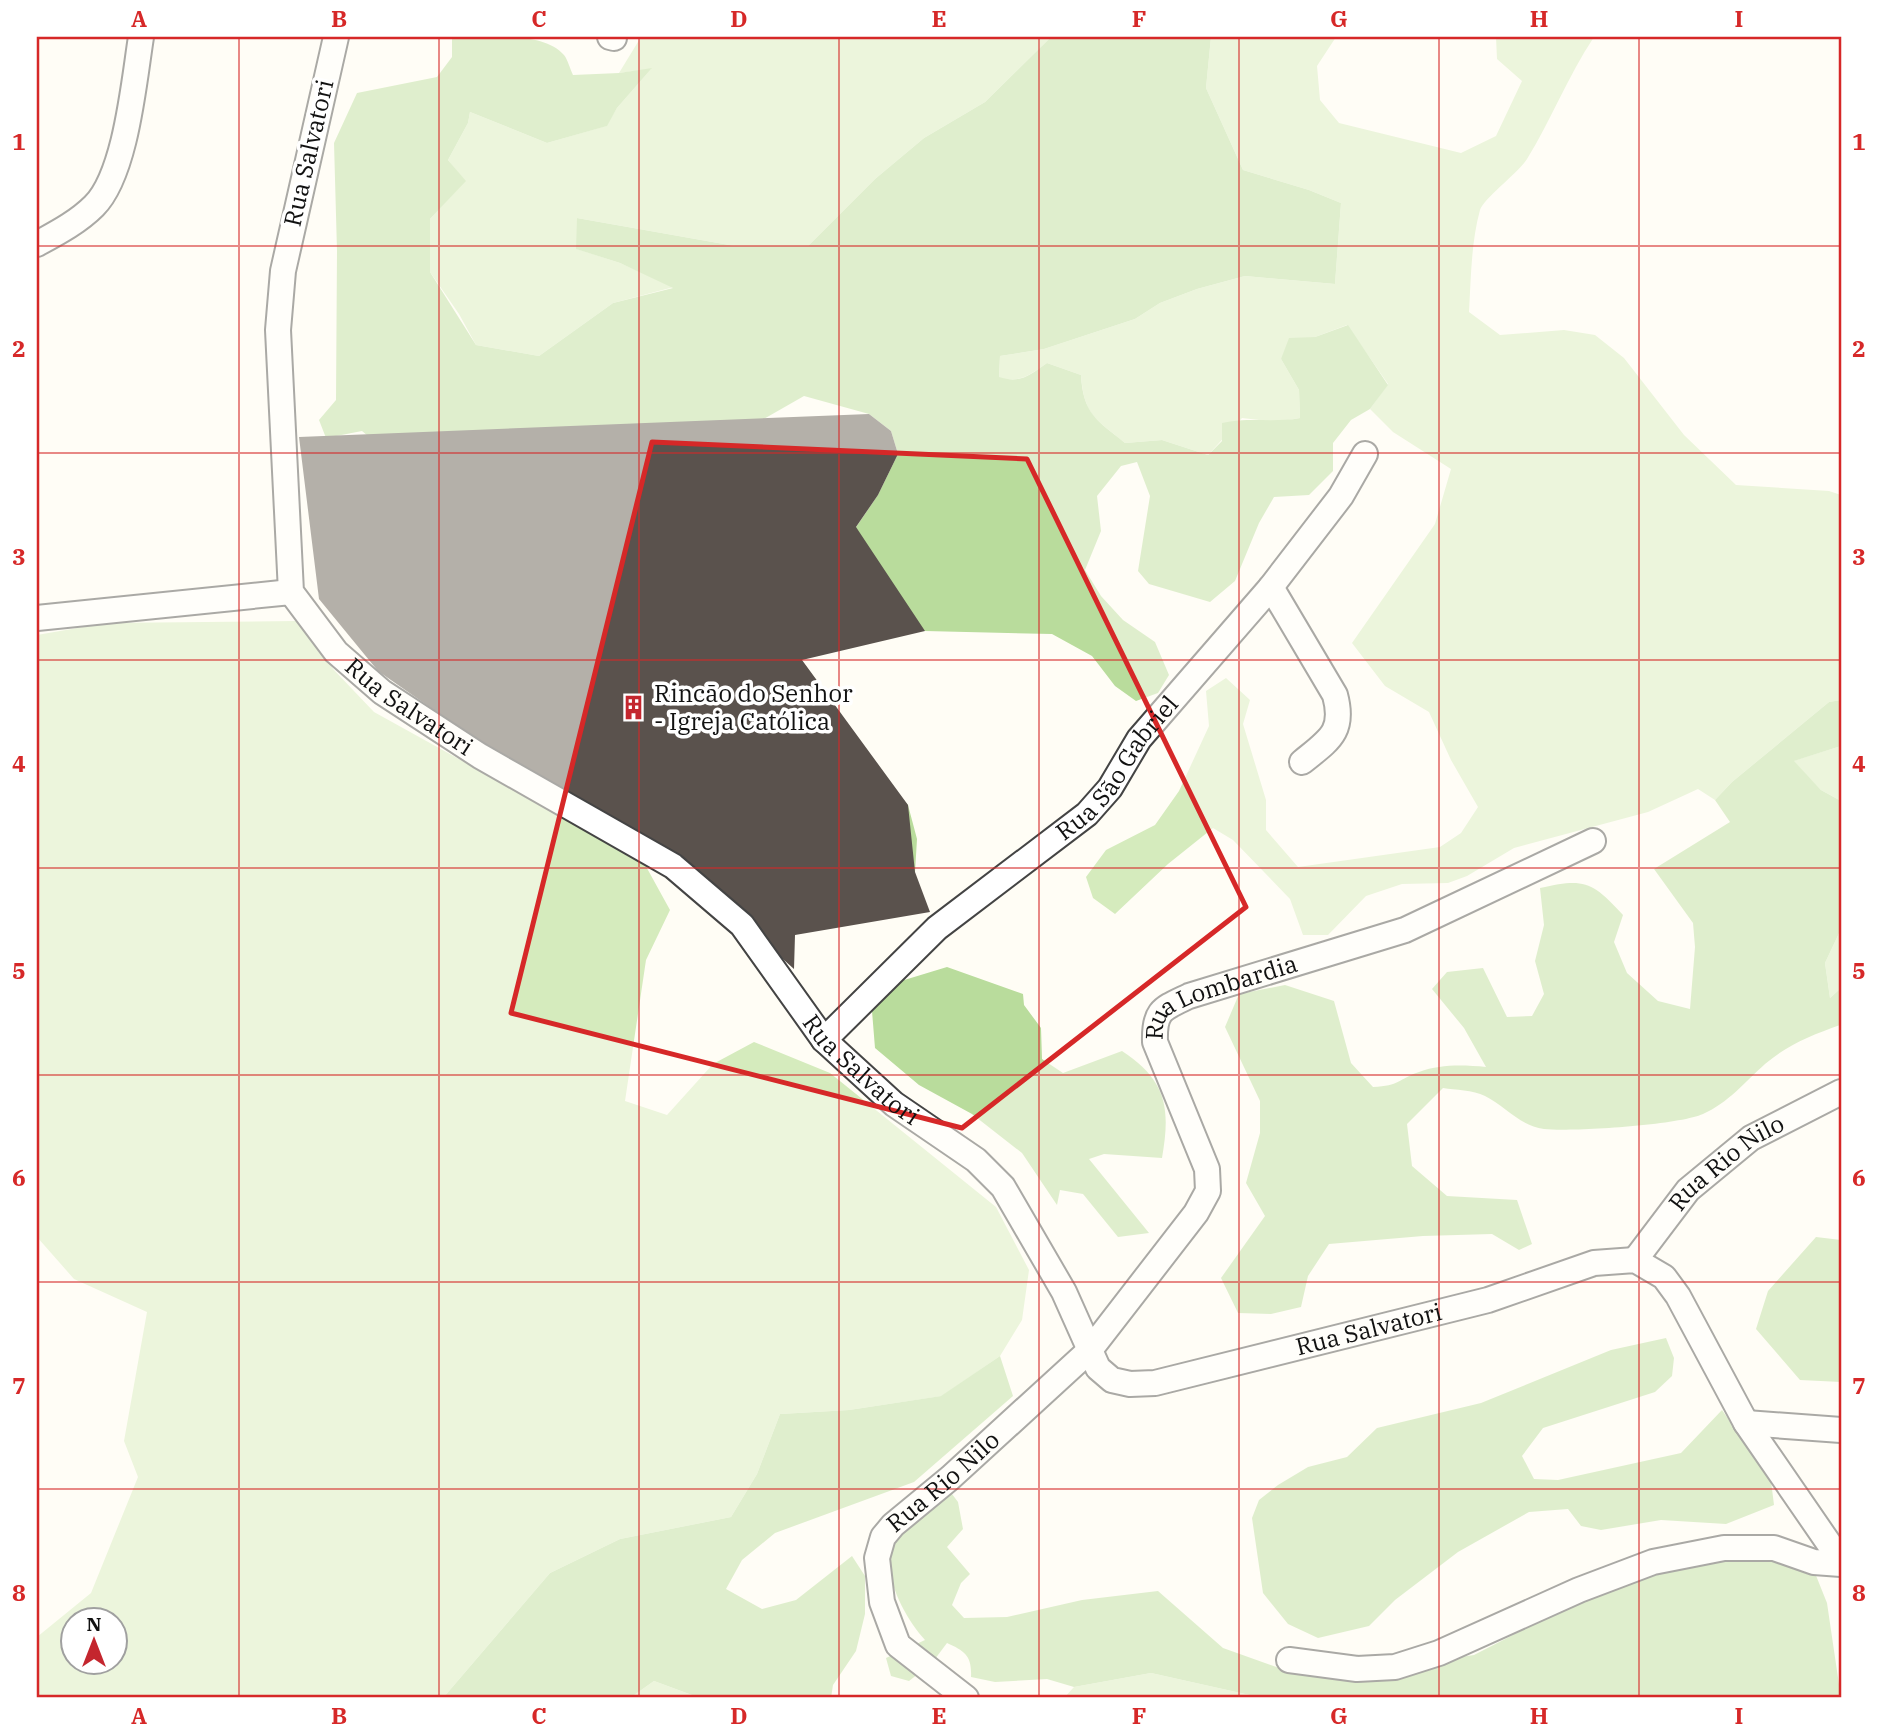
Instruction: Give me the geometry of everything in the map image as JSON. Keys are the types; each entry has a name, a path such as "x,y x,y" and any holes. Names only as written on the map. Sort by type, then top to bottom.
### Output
{"street":[{"path":"37,244 72,225 96,204 109,183 123,139 141,37"},
{"name":"Rua Salvatori","path":"336,37 282,271 278,330 291,592 336,652 382,692 480,755 683,874 741,925 824,1040 894,1104 976,1160 1003,1186 1064,1292 1098,1368 1112,1380 1130,1384 1155,1383 1488,1300 1594,1263 1635,1260"},
{"name":"Rua São Gabriel","path":"824,1040 937,928 1087,814 1110,788 1139,739 1271,587 1341,496 1366,454"},
{"path":"1271,587 1335,695 1339,712 1339,725 1328,740 1302,762"},
{"path":"37,618 291,592"},
{"name":"Rua Lombardia","path":"1090,1350 1196,1213 1208,1192 1207,1169 1155,1042 1154,1021 1163,1008 1189,996 1405,930 1593,841"},
{"name":"Rua Rio Nilo","path":"1635,1260 1688,1190 1751,1138 1841,1091"},
{"path":"1635,1260 1664,1277 1678,1296 1746,1423 1841,1562"},
{"name":"Rua Rio Nilo","path":"966,1698 898,1645 882,1602 877,1558 879,1548 893,1525 950,1478 1090,1350"},
{"path":"1746,1423 1841,1430"},
{"path":"1289,1660 1357,1669 1395,1667 1439,1653 1579,1590 1653,1562 1724,1548 1774,1548 1814,1562 1841,1562"}],"highlighted area":[{"path":"652,442 1027,459 1246,907 962,1128 511,1013"}],"green space":[{"path":"495,36 542,42 564,55 573,75 652,68 617,108 607,126 547,143 470,112 468,123 448,160 466,181 430,219 430,272 476,345 539,356 613,303 673,288 620,263 576,249 577,218 735,246 808,246 875,179 924,138 985,102 1051,37 1211,37 1206,88 1243,170 1309,190 1341,203 1335,284 1245,276 1197,289 1160,303 1135,319 1044,349 1000,356 999,377 1019,379 1047,363 1081,375 1088,408 1099,422 1125,443 1162,440 1208,455 1222,441 1222,423 1300,418 1299,390 1281,359 1289,338 1315,337 1348,325 1388,385 1370,409 1351,420 1333,443 1333,471 1309,495 1274,497 1259,523 1235,581 1210,602 1149,584 1138,571 1150,496 1137,462 1121,466 1097,496 1101,531 1085,570 1101,596 1123,620 1155,642 1169,675 1158,693 1136,701 1115,686 1092,656 1052,634 925,631 894,620 830,616 797,632 802,661 829,697 861,752 908,805 917,839 915,872 897,891 857,895 795,935 769,916 716,853 671,807 599,763 572,735 547,730 483,686 478,664 496,659 552,688 609,710 653,706 759,618 816,586 878,495 898,454 891,431 869,414 804,396 741,432 736,473 736,537 717,565 667,511 616,479 603,465 387,473 387,452 362,431 326,438 319,420 336,400 337,251 334,143 357,93 437,77 452,57 452,37"},
{"path":"641,37 1051,37 985,102 924,138 875,179 808,246 735,246 577,218 577,249 620,263 674,287 613,303 539,356 476,345 459,314 430,272 430,219 465,181 448,160 468,123 470,112 547,143 606,126 617,108 651,69 619,73"},
{"path":"1211,37 1336,37 1317,66 1320,100 1339,123 1461,153 1496,136 1522,81 1497,59 1496,37 1594,37 1527,159 1480,210 1473,248 1469,312 1500,335 1564,330 1595,335 1624,358 1684,435 1736,485 1829,491 1841,495 1841,700 1829,702 1732,782 1715,800 1698,789 1648,812 1514,848 1467,876 1448,883 1402,884 1366,896 1328,935 1303,935 1290,899 1233,840 1213,828 1168,864 1115,914 1093,898 1086,877 1106,850 1155,825 1179,791 1209,726 1206,691 1226,678 1250,700 1243,724 1266,800 1266,830 1298,867 1440,847 1461,833 1478,807 1451,760 1429,712 1385,686 1352,643 1435,524 1451,469 1393,432 1370,409 1388,384 1347,325 1315,337 1281,359 1299,390 1300,418 1276,422 1242,418 1208,455 1162,440 1125,443 1093,415 1085,400 1081,375 1047,363 1019,379 999,378 1000,356 1044,349 1135,319 1160,303 1197,289 1245,276 1335,284 1341,203 1309,190 1243,170 1206,88"},
{"path":"296,621 334,670 374,712 643,861 670,910 646,960 625,1101 667,1115 713,1064 754,1042 830,1073 996,1207 1029,1270 1022,1320 1000,1356 942,1396 849,1410 780,1414 757,1474 731,1517 620,1539 550,1573 443,1698 37,1698 37,1637 60,1618 60,1676 130,1676 130,1606 75,1606 91,1593 138,1477 124,1441 147,1312 74,1279 37,1237 37,635 106,623"},
{"path":"1841,700 1841,746 1794,761 1821,790 1841,801 1841,929 1825,963 1830,998 1841,988 1840,1025 1782,1051 1712,1109 1690,1118 1672,1121 1600,1128 1544,1129 1527,1124 1480,1094 1443,1088 1407,1124 1412,1166 1447,1196 1517,1200 1532,1244 1519,1250 1492,1234 1423,1236 1329,1244 1308,1276 1301,1307 1271,1314 1238,1313 1221,1278 1265,1216 1246,1183 1260,1133 1260,1101 1225,1027 1239,994 1285,985 1334,1001 1351,1063 1373,1087 1394,1084 1427,1069 1444,1066 1486,1067 1464,1028 1432,989 1447,972 1483,968 1507,1017 1532,1016 1544,994 1535,961 1544,925 1540,888 1577,883 1595,889 1623,915 1614,942 1627,973 1658,1001 1690,1009 1695,947 1693,923 1654,869 1730,822 1715,800 1732,782 1829,702"},
{"path":"1841,746 1841,801 1821,790 1793,761"},
{"path":"1841,929 1841,988 1830,998 1825,963"},
{"path":"947,967 1023,994 1024,1005 1041,1028 1042,1059 1063,1073 1122,1051 1148,1073 1162,1096 1165,1109 1162,1158 1104,1154 1089,1159 1149,1233 1118,1237 1083,1194 1060,1190 1057,1205 1022,1153 972,1114 919,1085 875,1048 872,1011 901,981"},
{"path":"1816,1237 1841,1240 1841,1382 1800,1380 1756,1329 1768,1291"},
{"path":"1666,1338 1674,1358 1672,1376 1655,1392 1543,1428 1522,1456 1534,1479 1558,1480 1681,1453 1722,1410 1771,1481 1774,1505 1726,1524 1661,1520 1601,1530 1581,1526 1568,1509 1529,1512 1458,1552 1395,1600 1369,1626 1318,1638 1288,1624 1263,1593 1252,1518 1259,1500 1278,1485 1308,1467 1347,1457 1377,1428 1481,1403 1611,1350"},
{"path":"1000,1356 1013,1396 914,1482 775,1533 742,1560 726,1589 762,1609 796,1600 852,1556 865,1576 865,1614 856,1651 833,1685 831,1698 700,1698 654,1681 630,1698 443,1698 550,1573 620,1539 731,1517 757,1474 780,1414 849,1410 941,1396"},
{"path":"949,1490 958,1502 963,1529 947,1547 970,1574 961,1583 952,1605 964,1618 1007,1617 1082,1600 1158,1591 1223,1648 1285,1670 1413,1664 1474,1655 1630,1575 1755,1554 1813,1568 1827,1603 1841,1698 1263,1698 1151,1673 1074,1687 1047,1679 995,1682 971,1677 969,1659 947,1643 932,1663 909,1681 891,1676 886,1658 925,1640 909,1619 896,1593 890,1565 891,1552 907,1526"},
{"path":"1151,1673 1263,1698 1064,1698 1074,1687"},
{"path":"654,1681 700,1698 630,1698"}],"building":[{"name":"Rincão do Senhor - Igreja Católica","path":"869,414 891,431 898,454 878,495 856,527 925,631 802,660 908,805 915,872 930,912 795,935 794,969 675,862 484,745 378,671 319,599 299,437"}],"place":[{"name":"Rincão do Senhor - Igreja Católica","path":"634,708"}]}
